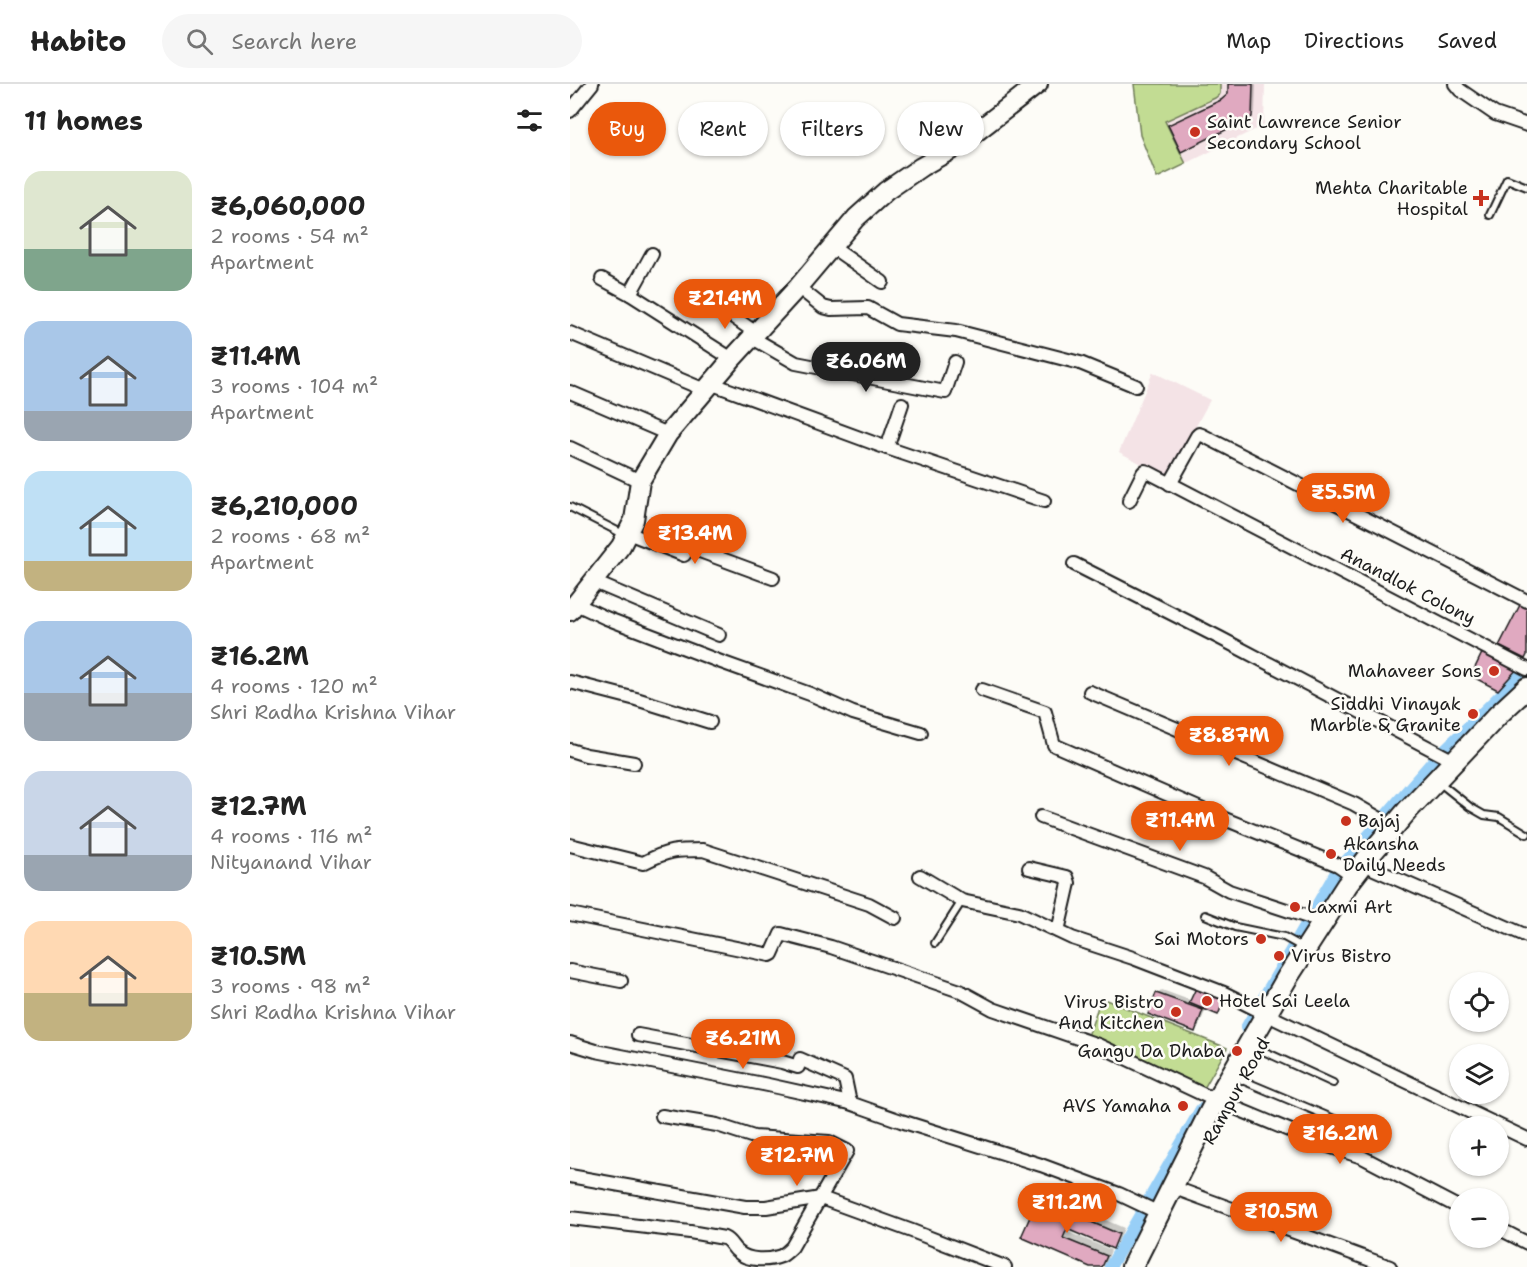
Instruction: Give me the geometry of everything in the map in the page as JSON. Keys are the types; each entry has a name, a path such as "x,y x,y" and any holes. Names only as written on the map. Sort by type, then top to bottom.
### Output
{"main road":[{"path":"1132,1267 1150,1208 1222,1103 1264,1013 1287,978 1298,944 1346,870 1444,757 1527,688"},
{"name":"Rampur Road","path":"1145,1267 1183,1191 1222,1103 1242,1080 1259,1049 1264,1013 1401,836 1445,787 1527,705"}],"street":[{"path":"570,111 592,84"},
{"path":"921,734 853,713 810,694 606,618 573,608 628,535 634,520 640,481 668,434 856,218 886,191 921,167 958,146 1038,84"},
{"path":"1455,84 1495,114 1527,125"},
{"path":"832,247 882,282"},
{"path":"630,294 652,254"},
{"path":"602,279 732,358"},
{"path":"798,287 823,307 831,309 868,308 897,324 956,331 1080,363 1136,386"},
{"path":"712,302 754,335 796,363 945,392 955,362"},
{"path":"570,333 708,386 1044,501"},
{"path":"570,392 668,434"},
{"path":"887,448 902,404"},
{"path":"1170,484 1199,434 1527,601"},
{"path":"570,448 640,481"},
{"name":"Anandlok Colony","path":"1129,501 1145,471 1526,668"},
{"path":"628,535 684,555 689,547 773,578"},
{"path":"1074,564 1341,701 1444,757"},
{"path":"594,582 719,635"},
{"path":"570,682 710,722"},
{"path":"982,690 1046,712 1055,745 1346,870"},
{"path":"1090,692 1333,795 1367,811 1386,824"},
{"path":"570,750 634,763"},
{"path":"1041,817 1204,877 1229,891 1315,919"},
{"path":"570,845 644,863 656,856 675,850 703,850 869,904 896,918"},
{"path":"1029,868 1067,877 1069,883 1058,931"},
{"path":"1374,869 1527,936"},
{"path":"920,876 962,901 1019,913 1072,938 1154,965 1224,993 1527,1139"},
{"path":"570,914 770,955 781,934 831,946 935,981 960,991 993,1009 1098,1045 1222,1103 1362,1157 1449,1202"},
{"path":"570,971 621,981"},
{"path":"638,1035 798,1067 800,1059 845,1079 850,1102"},
{"path":"570,1043 850,1102 901,1121 1041,1166 1119,1194 1150,1208"},
{"path":"570,1218 724,1238 729,1240 737,1252 750,1259 781,1256 792,1247 847,1151 829,1142 754,1137 717,1125 662,1116"},
{"path":"570,1176 746,1207 766,1207 821,1198 1005,1267"},
{"path":"1183,1191 1390,1267"},
{"path":"1509,1234 1527,1243"}],"lane":[{"path":"1490,215 1507,179 1527,187"},
{"path":"570,507 628,535"},
{"path":"1445,787 1470,807 1484,815 1498,817 1527,834"},
{"path":"935,943 962,901"},
{"path":"1205,915 1235,927 1284,937 1298,944"},
{"path":"1259,1049 1333,1083"},
{"path":"1242,1080 1358,1129"}],"shaded area":[{"name":"Saint Lawrence Senior Secondary School","path":"1134,84 1265,84 1264,125 1157,178 1140,135"},
{"path":"1153,372 1210,400 1168,478 1119,452"}],"green space":[{"path":"1134,84 1220,84 1220,94 1215,98 1165,121 1186,164 1157,178 1140,135"},
{"path":"1101,998 1227,1048 1203,1090 1088,1036"}],"building":[{"path":"1228,84 1253,84 1252,117 1181,152 1168,125 1221,100 1228,94"},
{"path":"1521,603 1527,606 1527,655 1525,659 1499,646"},
{"name":"Mahaveer Sons","path":"1484,649 1519,667 1498,690 1471,676"},
{"name":"Hotel Sai Leela","path":"1197,986 1225,998 1218,1015 1189,1003"},
{"name":"Virus Bistro And Kitchen","path":"1156,993 1203,1010 1195,1032 1148,1014"},
{"path":"1038,1199 1119,1234 1113,1249 1067,1229 1063,1238 1107,1256 1102,1267 1090,1267 1021,1237"}],"waterway":[{"path":"1246,1028 1335,874 1433,761 1527,669"},
{"path":"1110,1267 1201,1109"}],"place":[{"name":"Saint Lawrence Senior Secondary School","path":"1195,132"},
{"name":"Mehta Charitable Hospital","path":"1481,198"},
{"name":"Mahaveer Sons","path":"1494,671"},
{"name":"Siddhi Vinayak Marble & Granite","path":"1473,714"},
{"name":"Bajaj","path":"1346,821"},
{"name":"Akansha Daily Needs","path":"1331,854"},
{"name":"Laxmi Art","path":"1295,907"},
{"name":"Sai Motors","path":"1261,939"},
{"name":"Virus Bistro","path":"1279,956"},
{"name":"Hotel Sai Leela","path":"1207,1001"},
{"name":"Virus Bistro And Kitchen","path":"1176,1012"},
{"name":"Gangu Da Dhaba","path":"1237,1051"},
{"name":"AVS Yamaha","path":"1183,1106"}]}
